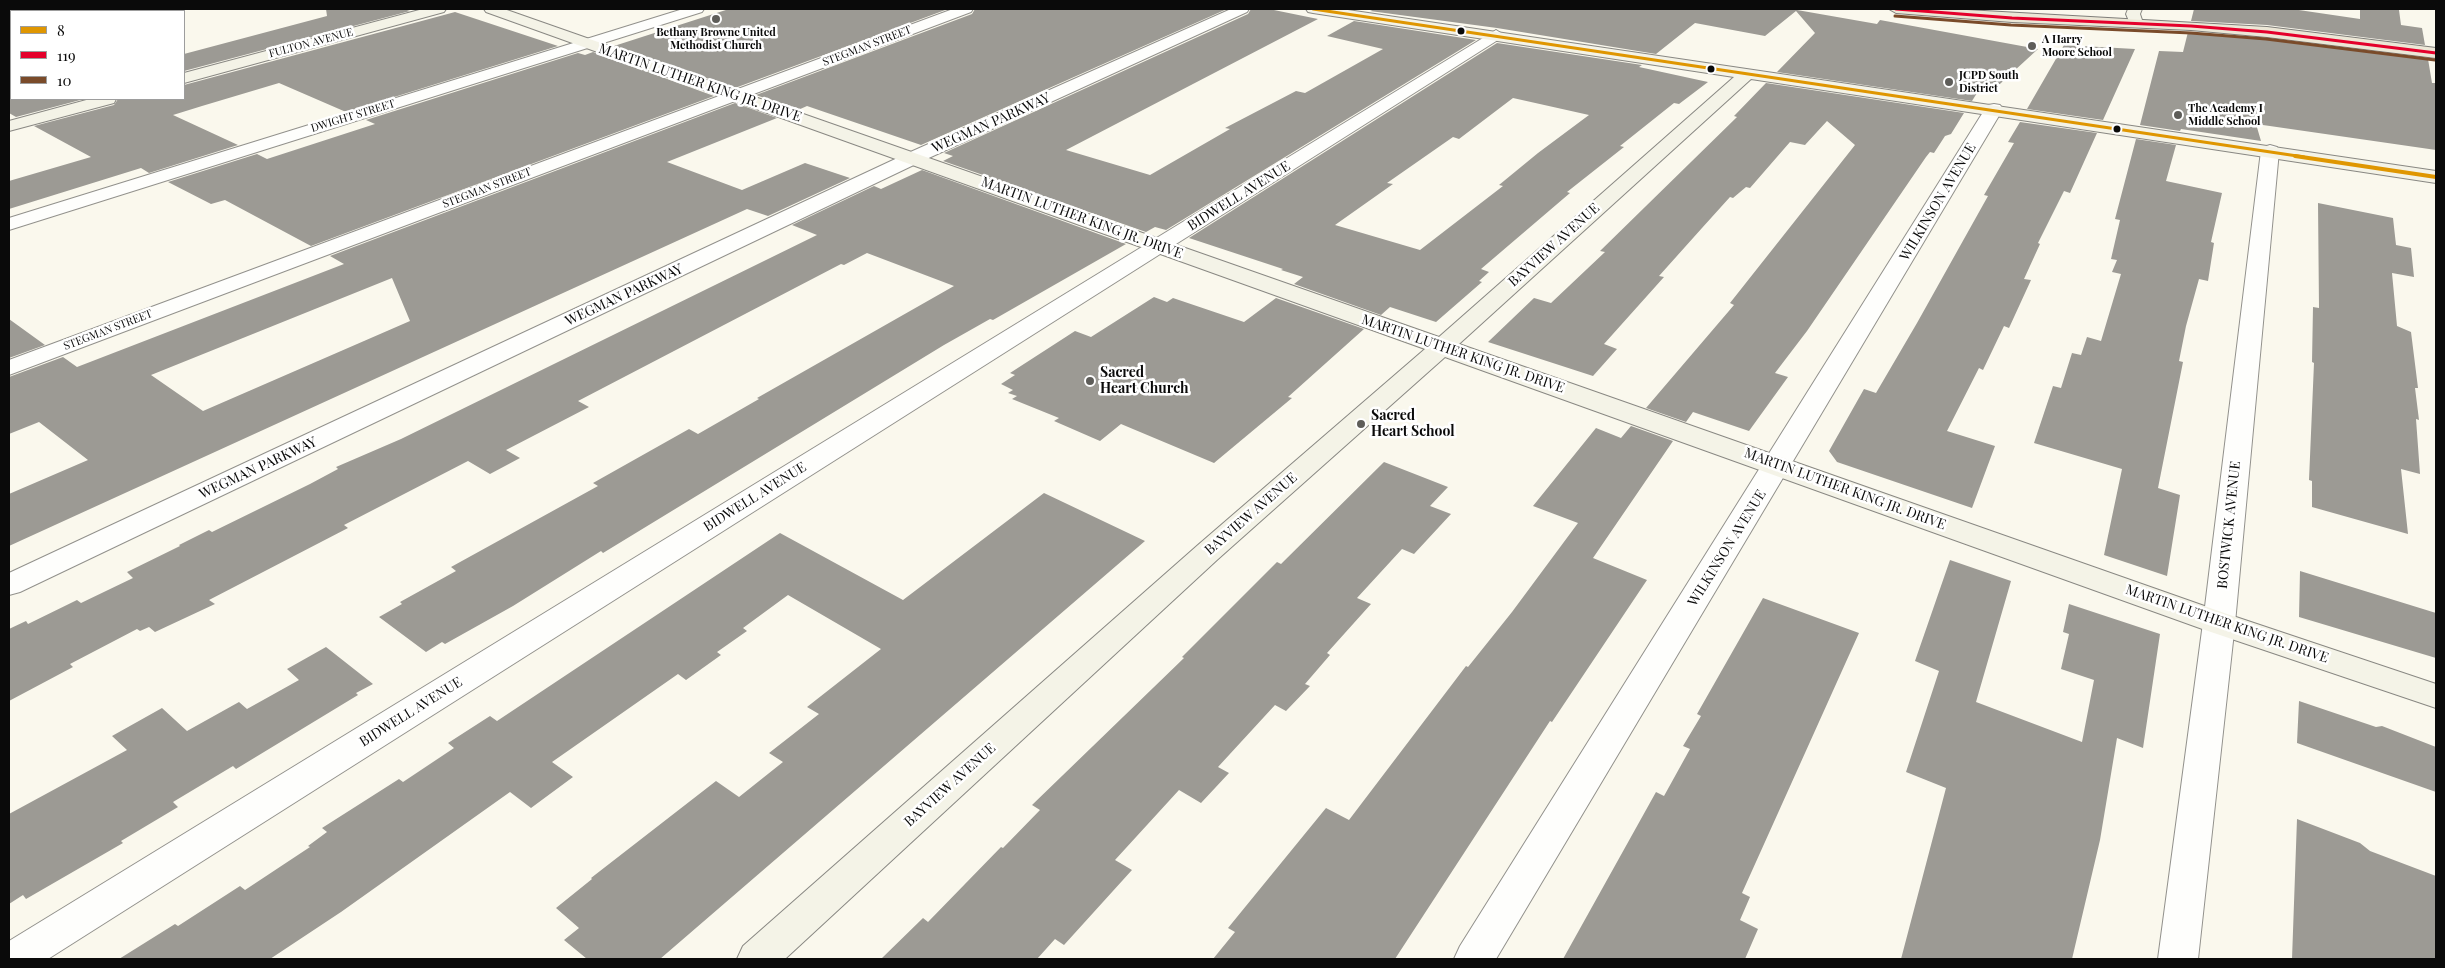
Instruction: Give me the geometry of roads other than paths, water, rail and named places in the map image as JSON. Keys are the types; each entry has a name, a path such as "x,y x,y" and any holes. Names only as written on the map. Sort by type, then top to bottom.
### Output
{"main road":[{"path":"1896,9 2012,18 2135,16 2436,54"}],"street":[{"name":"FULTON AVENUE","path":"185,78 439,9"},
{"name":"MARTIN LUTHER KING JR. DRIVE","path":"491,9 2219,623 2436,696"},
{"name":"DWIGHT STREET","path":"9,224 697,9"},
{"name":"STEGMAN STREET","path":"9,368 966,9"},
{"name":"WEGMAN PARKWAY","path":"9,585 913,158 1242,9"},
{"path":"1312,9 2436,176"},
{"name":"BIDWELL AVENUE","path":"14,959 1496,35"},
{"name":"BAYVIEW AVENUE","path":"757,959 1208,552 1442,347 1748,73"},
{"path":"9,126 104,100"},
{"name":"WILKINSON AVENUE","path":"1474,959 1778,465 1994,109"},
{"name":"BOSTWICK AVENUE","path":"2178,959 2219,623 2270,151"}],"place":[{"name":"Bethany Browne United Methodist Church","path":"716,19"},
{"name":"A Harry Moore School","path":"2032,46"},
{"name":"JCPD South District","path":"1949,82"},
{"name":"The Academy I Middle School","path":"2178,115"},
{"name":"Sacred Heart Church","path":"1090,381"},
{"name":"Sacred Heart School","path":"1361,424"}]}
